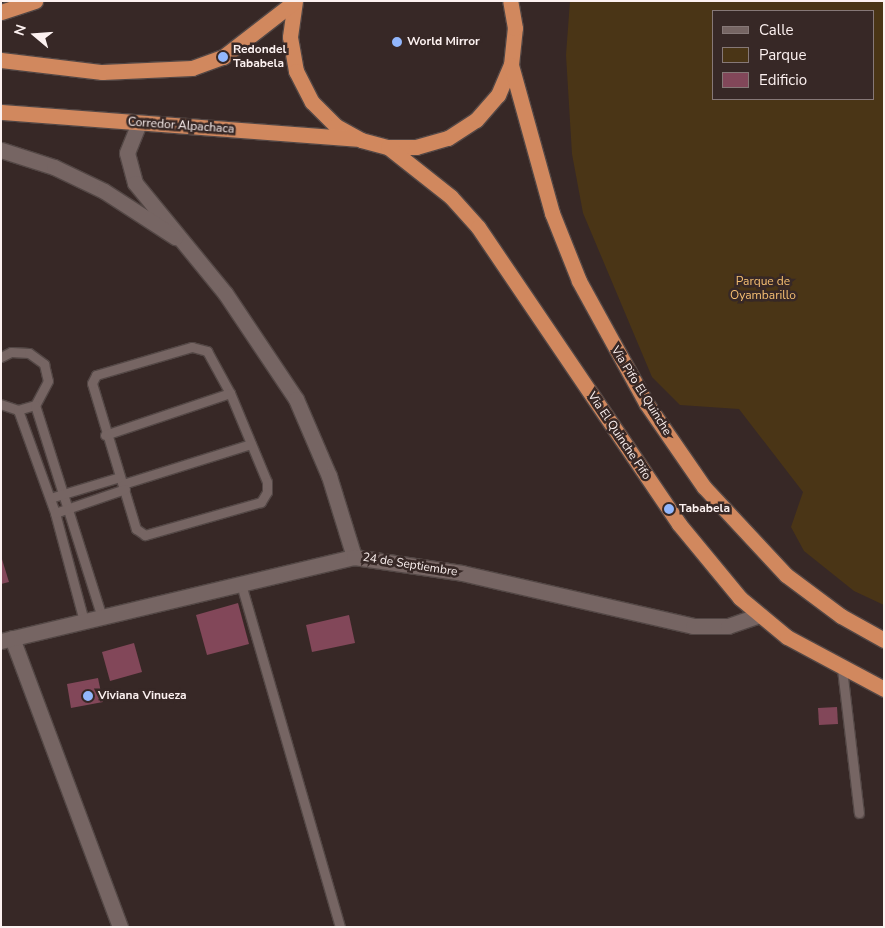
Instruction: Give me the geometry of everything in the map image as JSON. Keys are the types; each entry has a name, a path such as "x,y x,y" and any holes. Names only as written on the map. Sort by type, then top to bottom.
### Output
{"highway":[{"path":"1,12 35,1"},
{"path":"295,2 290,37 296,71 312,102 336,126 361,140 388,147 416,147 448,138 476,120 498,95 511,65 516,28 510,1"},
{"path":"1,60 102,72 192,68 223,57 295,2"},
{"name":"Via Pifo El Quinche","path":"511,65 552,213 579,281 646,403 704,486 786,575 841,616 884,640"},
{"name":"Corredor Alpachaca","path":"1,112 361,140"},
{"name":"Via El Quinche Pifo","path":"388,147 451,197 478,227 679,524 740,598 787,636 842,669 884,689"}],"street":[{"path":"139,123 127,153 130,172 191,247 266,350 296,399 328,476 354,556"},
{"path":"1,150 54,167 104,191 191,247"},
{"name":"24 de Septiembre","path":"7,640 354,556 462,573 693,626 728,626 760,615"},
{"path":"7,640 120,927"}],"lane":[{"path":"199,348 207,351 230,393 267,482 266,498 261,502 145,536 136,529 123,483 92,393 96,375 199,348"},
{"path":"1,358 20,351 44,364 48,381 35,405 18,410 1,404"},
{"path":"105,435 230,393"},
{"path":"35,405 102,617"},
{"path":"18,410 55,512 84,621"},
{"path":"50,498 123,483 251,444"},
{"path":"55,512 69,508 123,483"},
{"path":"241,584 340,927"},
{"path":"842,669 859,813"}],"green space":[{"name":"Parque de Oyambarillo","path":"570,1 884,1 884,605 854,591 804,551 791,527 803,492 739,409 680,405 652,377 583,213 572,154 566,55"}],"building":[{"path":"1,556 9,582 1,584"},
{"path":"238,603 249,644 207,655 196,615"},
{"path":"349,615 355,643 312,652 306,625"},
{"path":"134,643 142,672 110,681 102,652"},
{"path":"98,678 103,702 71,708 67,684"},
{"path":"837,707 838,724 819,725 818,708"}],"place":[{"name":"World Mirror","path":"397,42"},
{"name":"Redondel Tababela","path":"223,57"},
{"name":"Tababela","path":"669,509"},
{"name":"Viviana Vinueza","path":"88,696"}]}
